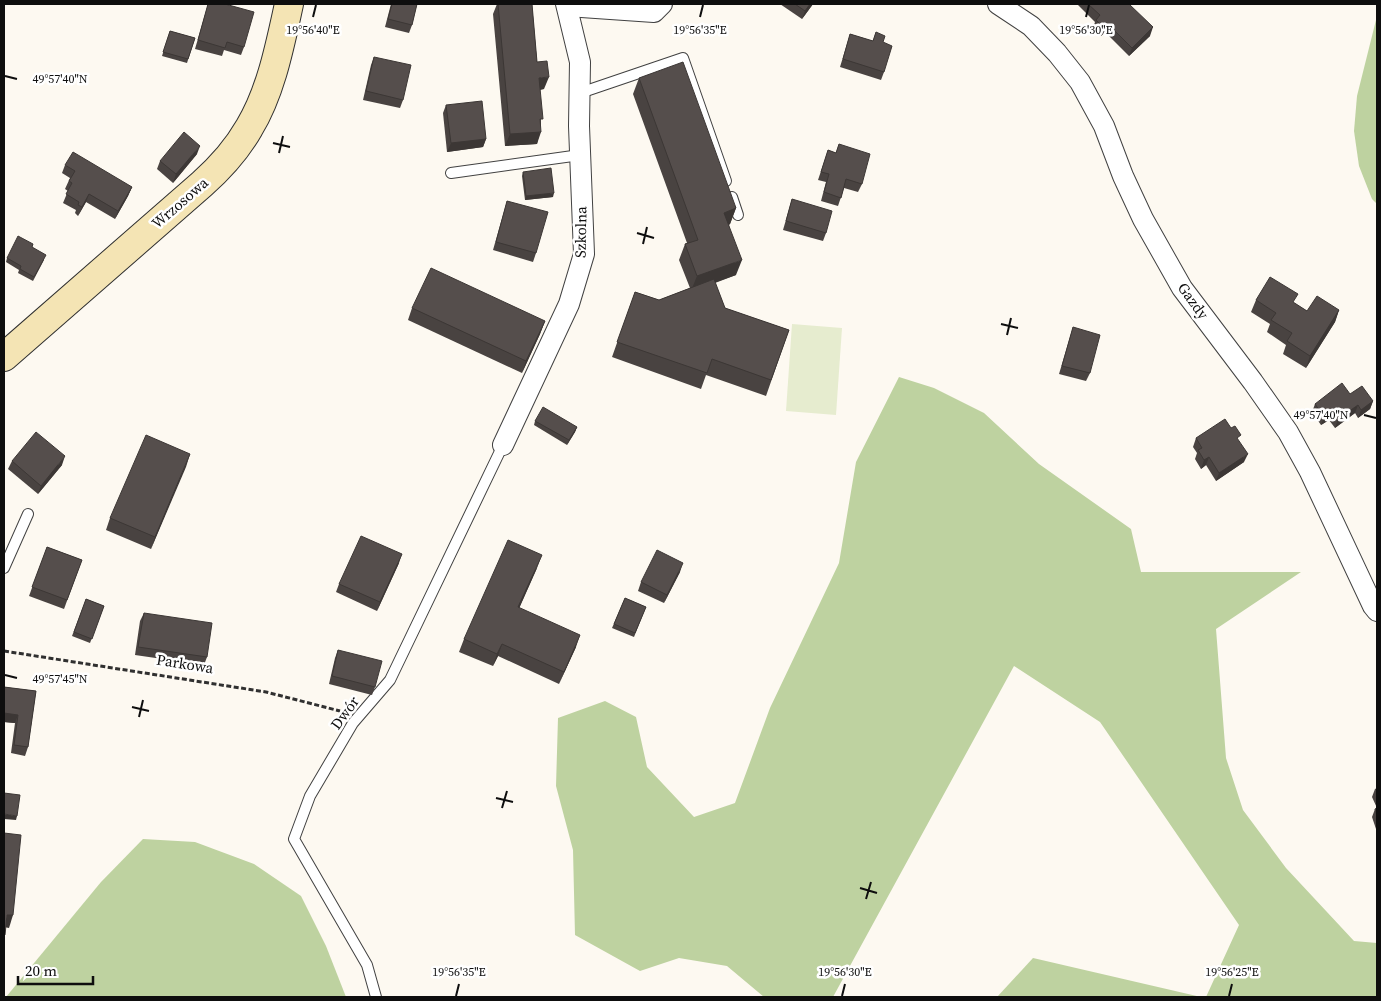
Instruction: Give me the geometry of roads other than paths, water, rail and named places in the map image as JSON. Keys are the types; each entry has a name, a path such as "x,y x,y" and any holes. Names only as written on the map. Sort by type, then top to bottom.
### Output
{"street":[{"name":"Wrzosowa","path":"4,357 208,179 239,145 250,128 266,93 280,46 289,4"},
{"path":"567,5 654,12 662,4"},
{"name":"Gazdy","path":"998,4 1031,26 1057,53 1080,82 1104,126 1123,176 1143,219 1182,288 1288,432 1310,472 1377,611"},
{"name":"Szkolna","path":"503,445 569,304 584,254 578,126 580,62 567,5"}],"lane":[{"path":"580,93 683,58 738,215"},
{"path":"451,173 580,155"},
{"name":"Dwór","path":"376,997 367,965 294,838 310,796 353,723 390,680 503,445"},
{"path":"4,568 28,514"}]}
